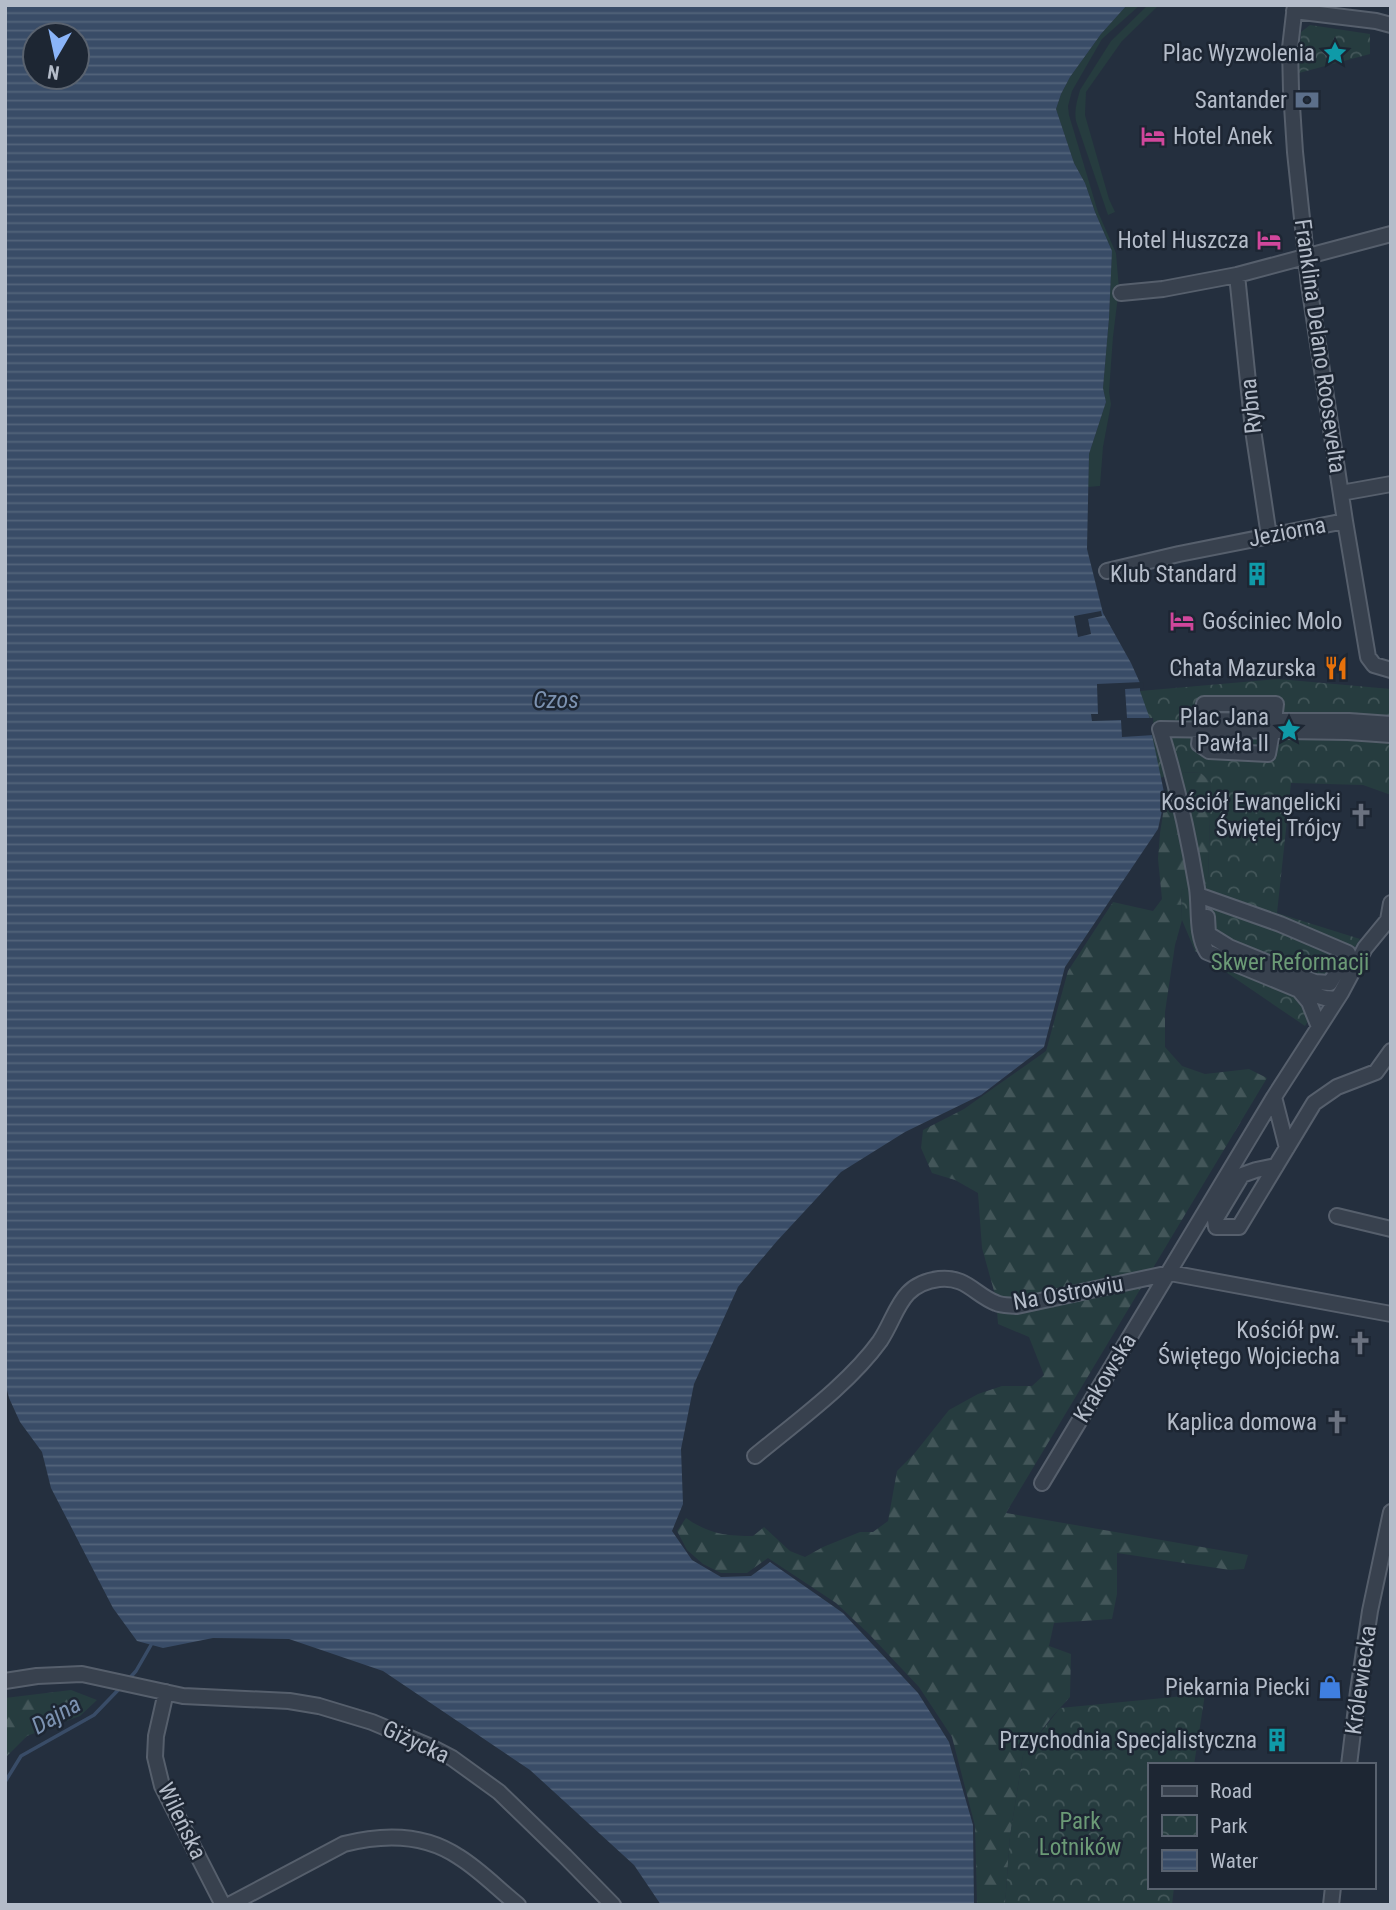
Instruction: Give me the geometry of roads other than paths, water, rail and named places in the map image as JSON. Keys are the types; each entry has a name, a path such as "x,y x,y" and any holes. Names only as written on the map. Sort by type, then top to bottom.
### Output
{"street":[{"path":"1294,8 1391,25"},
{"name":"Franklina Delano Roosevelta","path":"1294,8 1290,48 1291,90 1314,324 1368,657 1374,665 1391,670"},
{"path":"1121,293 1163,289 1237,275 1391,233"},
{"name":"Rybna","path":"1237,275 1253,430 1269,536"},
{"path":"1341,493 1391,484"},
{"name":"Jeziorna","path":"1107,571 1345,521"},
{"path":"1204,704 1276,705 1273,726 1268,754 1209,751 1199,744 1204,704"},
{"path":"1273,726 1349,721 1391,724"},
{"path":"1348,953 1330,983 1315,982 1229,947 1208,934 1203,897 1183,811 1160,729 1201,725 1273,726 1391,735"},
{"path":"1203,897 1280,924 1348,953 1365,948"},
{"path":"1203,897 1201,943 1207,952 1299,990 1325,998 1344,998"},
{"path":"1389,921 1391,903"},
{"name":"Krakowska","path":"1042,1483 1274,1097 1319,1027 1344,998 1365,948 1389,921"},
{"path":"1299,990 1309,1002 1319,1027"},
{"path":"1276,1166 1242,1175 1214,1220 1216,1227 1239,1227 1287,1148 1314,1103 1338,1087 1376,1072 1391,1051"},
{"path":"1274,1097 1287,1148"},
{"path":"1337,1216 1391,1229"},
{"path":"1170,1273 1391,1314"},
{"name":"Na Ostrowiu","path":"755,1456 842,1383 880,1340 900,1300 921,1284 940,1279 961,1281 997,1304 1017,1306 1170,1273"},
{"name":"Królewiecka","path":"1349,1763 1370,1611 1391,1512"},
{"name":"Giżycka","path":"5,1681 82,1674 183,1696 319,1706 372,1722 429,1745 499,1792 613,1905"},
{"name":"Wileńska","path":"166,1692 156,1736 155,1757 162,1786 226,1905"},
{"path":"226,1905 344,1844 390,1837 412,1838 456,1854 518,1905"}],"water":[{"name":"Czos","path":"5,5 1127,5 1101,34 1070,77 1056,109 1074,163 1085,183 1112,251 1103,388 1106,402 1089,454 1087,549 1103,613 1140,683 1140,691 1150,719 1165,797 1158,829 1065,967 1044,1047 981,1095 905,1132 841,1172 738,1287 694,1384 681,1449 683,1504 672,1531 692,1560 721,1577 751,1576 770,1562 843,1613 918,1693 949,1742 973,1825 974,1905 661,1905 634,1865 530,1770 383,1671 289,1639 213,1638 163,1648 137,1641 113,1608 51,1488 42,1452 20,1422 5,1382"}],"waterway":[{"name":"Dajna","path":"127,1681 151,1645"},
{"name":"Dajna","path":"5,1782 21,1756 94,1715 122,1686"}],"place":[{"name":"Plac Wyzwolenia","path":"1335,53"},
{"name":"Santander","path":"1307,100"},
{"name":"Hotel Anek","path":"1153,136"},
{"name":"Hotel Huszcza","path":"1269,240"},
{"name":"Klub Standard","path":"1257,574"},
{"name":"Gościniec Molo","path":"1182,621"},
{"name":"Chata Mazurska","path":"1336,668"},
{"name":"Plac Jana Pawła II","path":"1289,730"},
{"name":"Kościół Ewangelicki Świętej Trójcy","path":"1361,815"},
{"name":"Kościół pw. Świętego Wojciecha","path":"1360,1343"},
{"name":"Kaplica domowa","path":"1337,1422"},
{"name":"Piekarnia Piecki","path":"1330,1687"},
{"name":"Przychodnia Specjalistyczna","path":"1277,1740"}],"park label":[{"name":"Skwer Reformacji","path":"1290,962"},
{"name":"Park Lotników","path":"1080,1834"}]}
